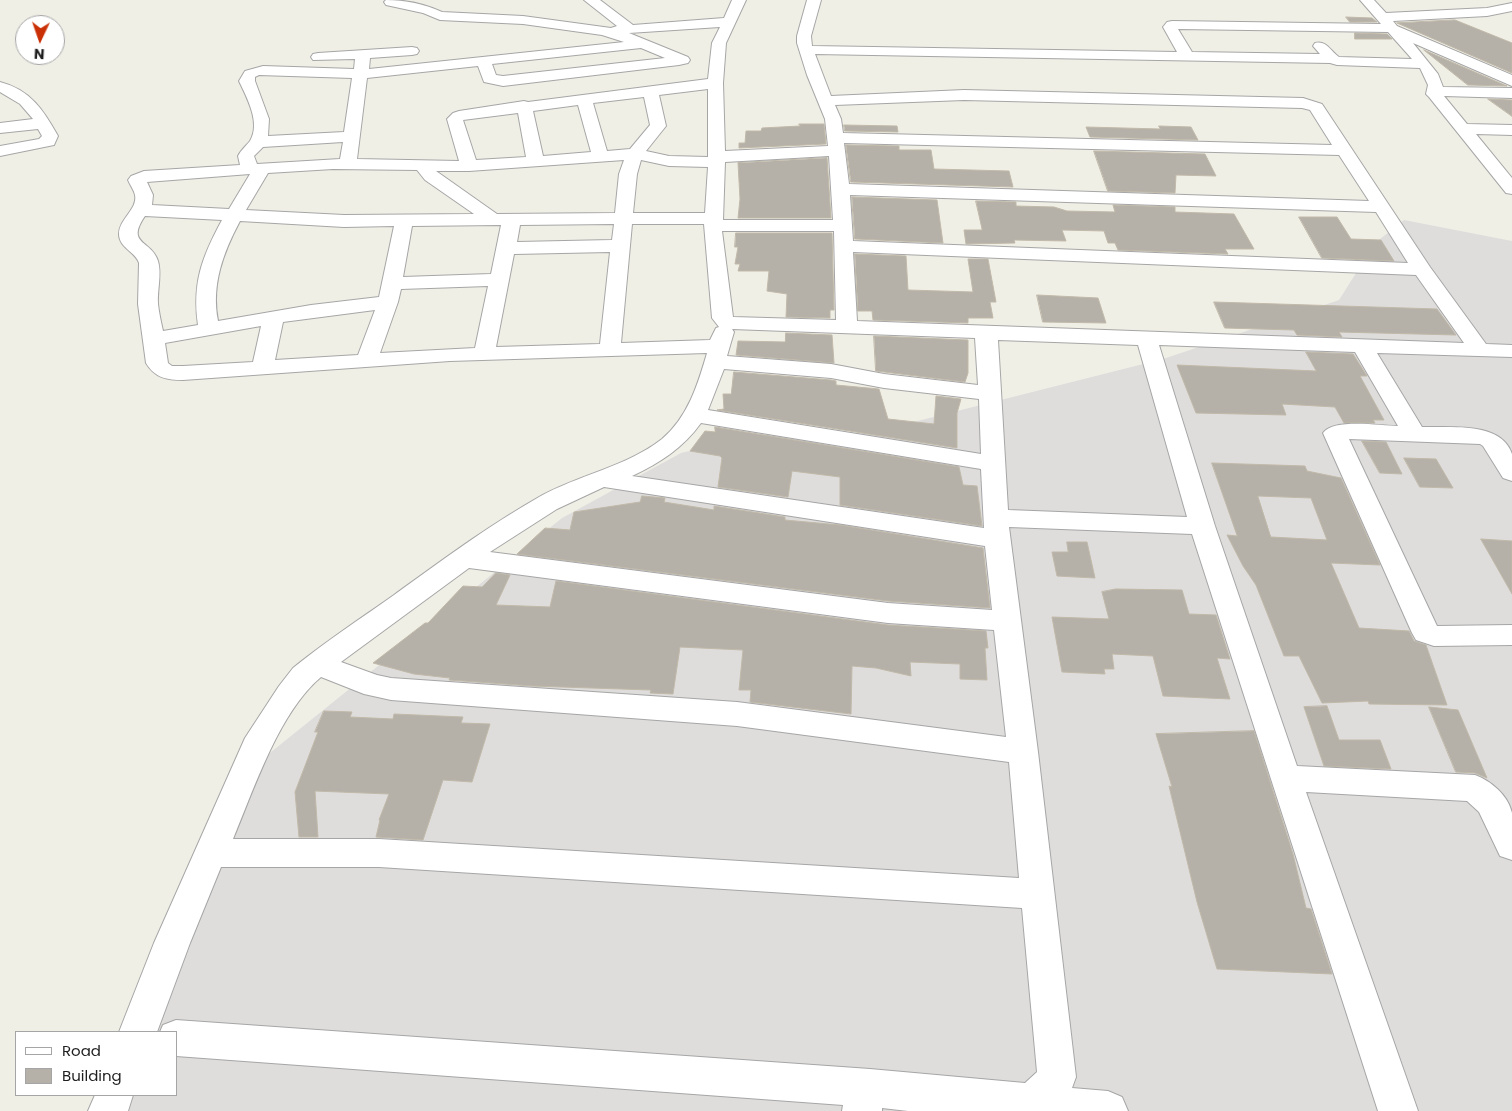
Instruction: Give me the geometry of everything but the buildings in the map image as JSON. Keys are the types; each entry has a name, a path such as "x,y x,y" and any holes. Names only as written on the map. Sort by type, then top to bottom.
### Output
{"street":[{"path":"591,0 630,29"},
{"path":"814,0 804,36 806,50 814,75 833,118 841,189 847,327"},
{"path":"1367,0 1424,64 1436,85 1434,94 1512,189"},
{"path":"1486,0 1511,8"},
{"path":"391,2 427,10 440,16 523,20 602,31 683,60"},
{"path":"1187,56 1170,27 1172,25 1303,27 1386,22 1511,8"},
{"path":"602,31 630,29 734,11"},
{"path":"138,1031 172,943 260,738 303,676 464,558 548,502 649,458 674,440 684,430 694,415 720,343 722,318 714,222 717,160 715,83 719,43 734,11"},
{"path":"1386,22 1512,81"},
{"path":"1303,27 1332,59"},
{"path":"348,164 362,74 363,46 367,42 411,37"},
{"path":"256,169 246,156 249,150 258,142 262,131 262,122 247,77 252,72 263,70 362,74 642,44"},
{"path":"263,70 291,58 428,50 436,67"},
{"path":"806,50 1332,59 1347,62 1424,64"},
{"path":"484,61 490,79 503,81 717,56"},
{"path":"503,81 519,107 535,160"},
{"path":"469,166 455,119 468,113 715,83"},
{"path":"0,87 30,103 44,123 50,136 48,141 0,150"},
{"path":"610,350 628,174 635,154 658,126 650,91"},
{"path":"1435,91 1512,92"},
{"path":"825,101 964,95 1302,103 1316,107 1380,207 1478,350"},
{"path":"584,99 600,155"},
{"path":"0,128 44,123"},
{"path":"1463,129 1512,130"},
{"path":"258,142 352,138"},
{"path":"1343,150 836,144 717,160 669,161 635,154 600,155 469,166 348,164 144,176 137,180 144,195 144,203 130,224 128,236 132,244 147,257 149,263 148,304 157,364 167,372 720,343 847,327 1512,351"},
{"path":"422,165 426,171 492,219"},
{"path":"209,329 205,296 214,256 256,169"},
{"path":"841,189 1380,207"},
{"path":"140,210 322,221 512,218 843,226"},
{"path":"484,354 512,218"},
{"path":"366,361 390,293 404,220"},
{"path":"505,248 621,246"},
{"path":"844,246 1422,269"},
{"path":"154,339 311,311 390,293 499,280"},
{"path":"263,368 273,318"},
{"path":"982,333 987,338 996,528 1023,752 1057,1077 1047,1091 1029,1103"},
{"path":"1146,337 1202,526 1284,778 1398,1111"},
{"path":"720,343 831,371 884,381 989,393"},
{"path":"1362,345 1414,434"},
{"path":"694,415 993,463"},
{"path":"1512,473 1490,439 1485,437 1339,430 1335,433 1426,633 1434,636 1512,635"},
{"path":"602,479 996,528 1202,526"},
{"path":"464,558 888,613 946,618 1006,620"},
{"path":"317,664 374,686 391,689 737,714 1023,752"},
{"path":"1284,778 1475,788 1502,803 1512,846"},
{"path":"212,853 379,854 1038,894"},
{"path":"178,1038 866,1100 1029,1103 1108,1111"},
{"path":"108,1111 114,1096"}],"shaded area":[{"path":"1404,220 1512,241 1512,1111 89,1111 95,1096 178,1096 178,1031 122,1031 235,781 562,518 681,453 757,435 874,432 1163,359 1339,300 1375,243"}]}
